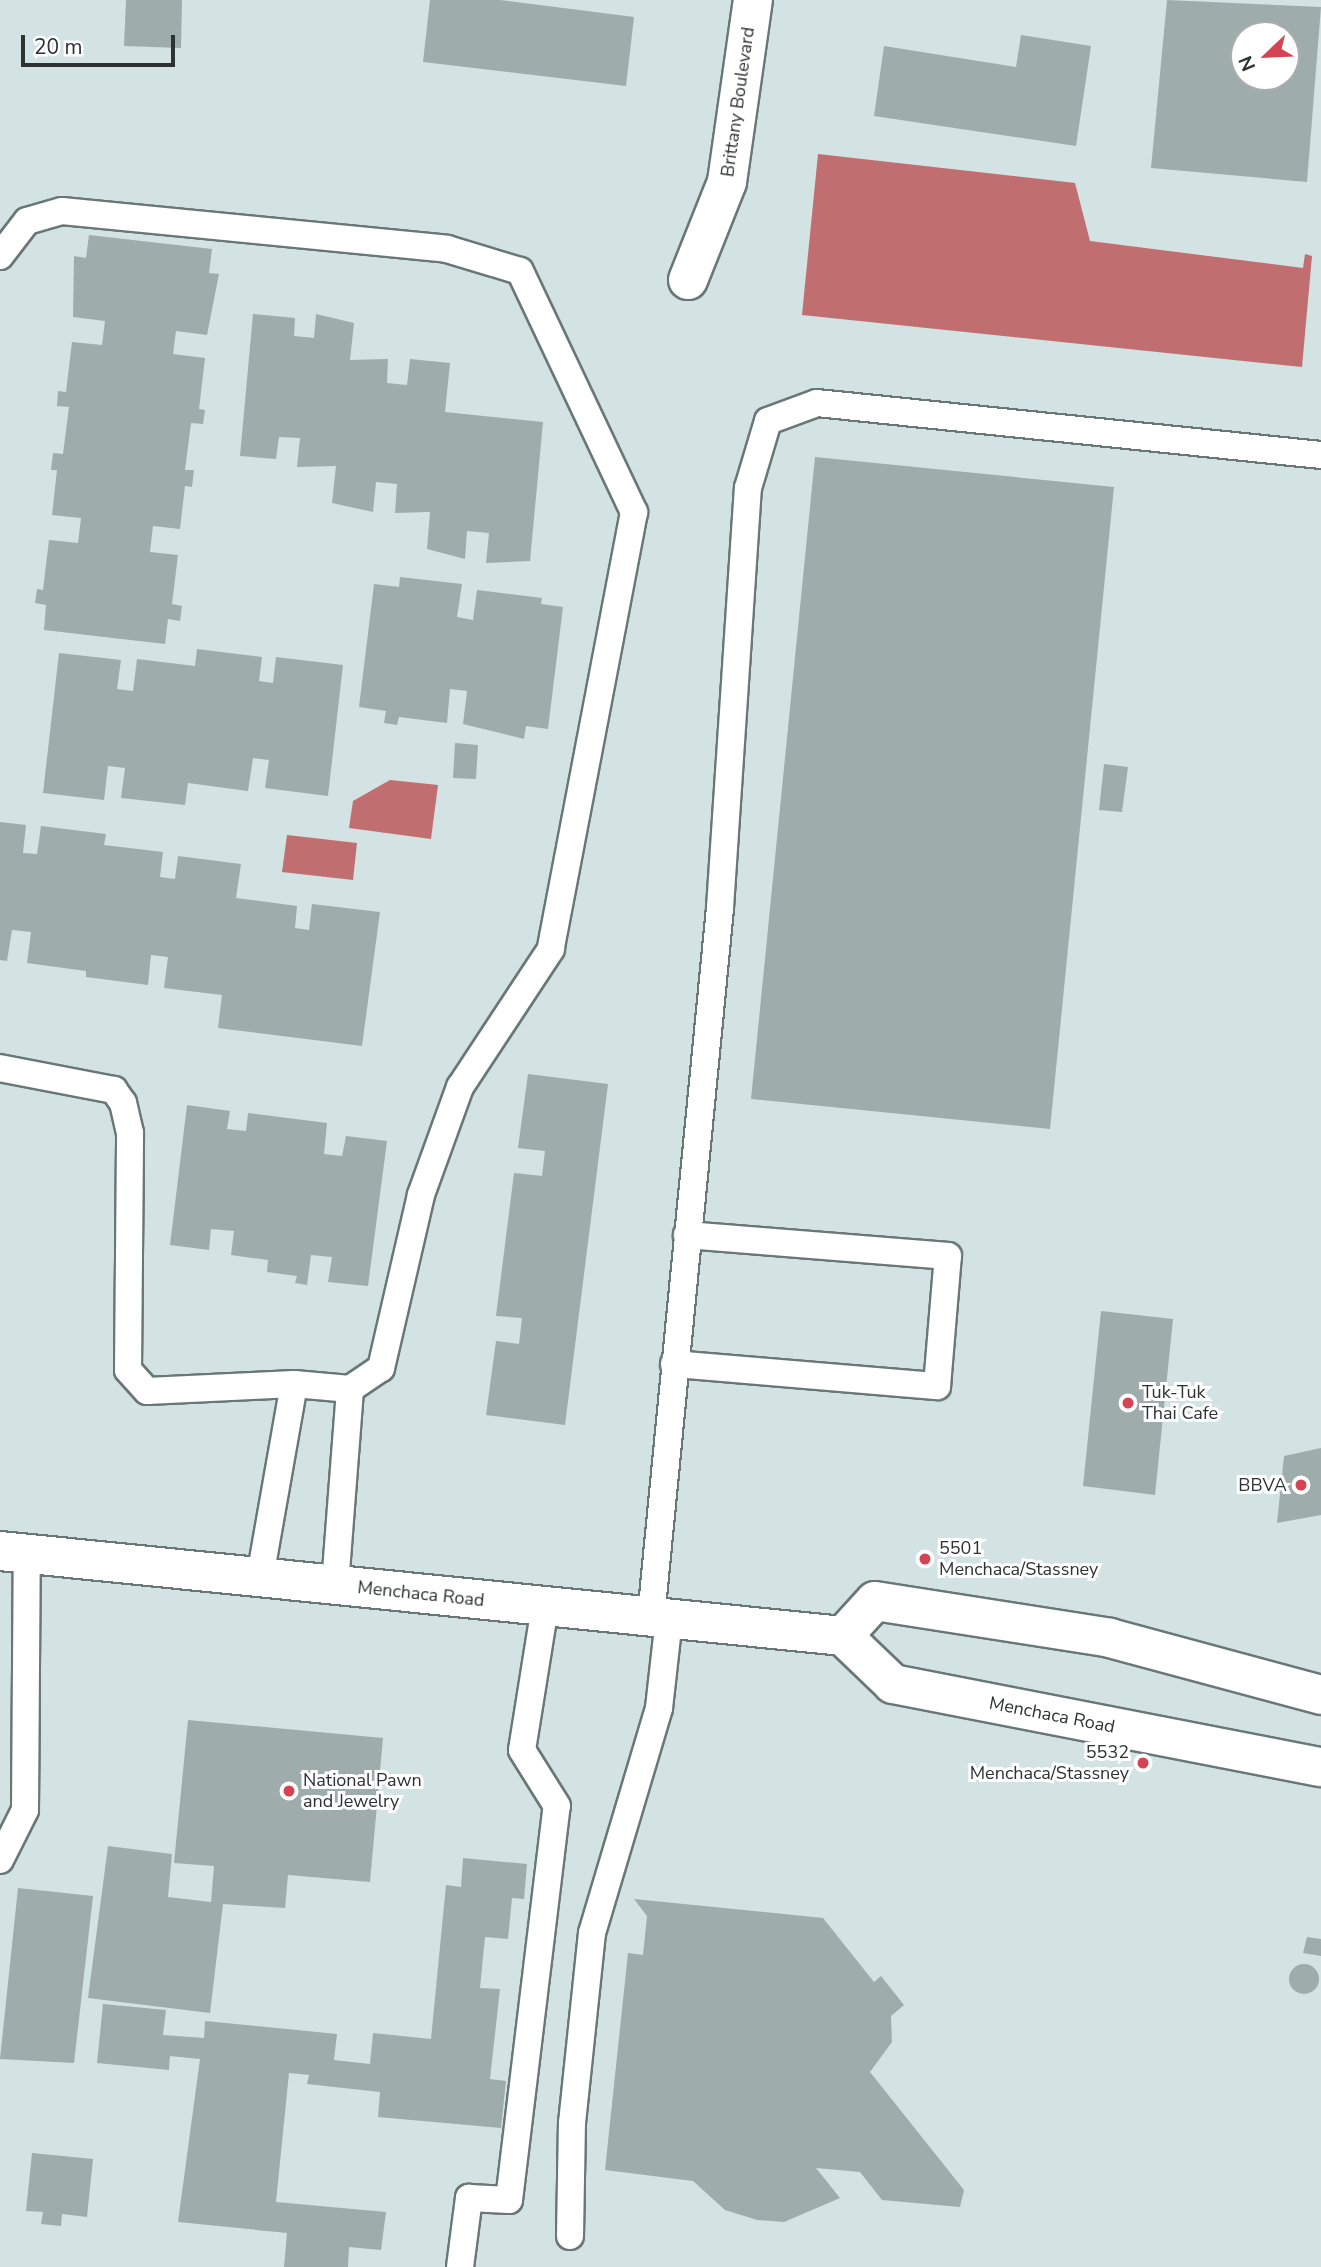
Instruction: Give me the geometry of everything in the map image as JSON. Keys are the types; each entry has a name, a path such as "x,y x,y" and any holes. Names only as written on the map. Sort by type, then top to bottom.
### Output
{"main road":[{"name":"Brittany Boulevard","path":"688,280 727,182 753,0"},
{"name":"Menchaca Road","path":"14,1552 843,1636 893,1684 1321,1767"},
{"path":"843,1636 875,1601 1110,1637 1321,1695"}],"lane":[{"path":"0,256 27,221 62,211 447,249 520,271 634,512 551,949 460,1087 421,1195 392,1341 382,1368 350,1389 294,1384 147,1391 139,1385 128,1370 130,1133 123,1103 114,1090 0,1068"},
{"path":"570,2236 572,2123 592,1933 659,1708 660,1618 674,1364 720,908 748,488 768,421 817,403 1321,455"},
{"path":"674,1364 937,1386 948,1256 687,1234"},
{"path":"260,1577 294,1384"},
{"path":"335,1585 350,1389"},
{"path":"0,1860 25,1810 14,1552"},
{"path":"460,2267 469,2198 509,2200 557,1806 522,1749 545,1606"}],"shaded area":[{"path":"818,154 1075,183 1090,241 1303,268 1305,254 1312,256 1302,367 802,315"},
{"path":"390,780 438,785 431,839 349,828 353,801"},
{"path":"287,835 357,843 353,880 282,872"}],"building":[{"path":"126,0 182,0 181,48 124,46"},
{"path":"430,0 500,0 634,17 626,86 423,62"},
{"path":"1167,0 1321,7 1307,182 1151,168"},
{"path":"1021,35 1091,46 1076,146 874,116 884,46 1016,67"},
{"path":"89,235 212,249 209,273 219,274 207,335 176,331 173,354 205,358 199,409 205,410 203,424 191,423 185,470 194,470 192,487 185,486 180,529 153,526 150,552 178,555 172,604 182,606 180,621 168,619 165,644 44,630 46,605 35,603 37,589 43,590 49,540 78,543 81,518 52,515 57,470 51,470 53,453 63,454 69,407 57,406 58,391 66,392 72,342 102,345 105,321 73,317 74,256 86,258"},
{"path":"253,314 295,318 294,336 314,338 316,314 354,323 350,360 388,359 387,383 407,385 410,359 450,363 445,412 543,422 530,561 486,563 489,533 467,531 465,559 427,549 430,512 395,513 397,484 376,482 373,512 332,503 336,466 297,467 300,438 279,437 276,459 240,456"},
{"path":"815,457 1114,487 1050,1129 751,1099"},
{"path":"400,577 462,584 457,617 473,620 477,590 542,598 541,604 563,607 548,729 526,726 524,739 463,724 467,691 450,689 447,723 399,717 397,725 384,723 386,711 359,707 374,584 399,587"},
{"path":"197,649 262,657 259,681 273,683 276,657 343,665 328,796 265,788 269,760 253,758 248,791 188,783 185,805 121,798 125,768 108,766 104,800 43,793 59,653 121,660 117,689 133,691 137,659 195,666"},
{"path":"455,743 478,745 476,779 453,778"},
{"path":"1104,764 1128,767 1122,812 1099,810"},
{"path":"0,822 26,825 23,853 37,854 41,826 106,834 104,845 163,852 160,877 175,879 178,856 241,864 236,898 297,906 295,928 309,930 312,904 380,912 362,1046 218,1028 222,995 164,988 168,957 151,955 148,985 86,977 86,971 27,963 31,932 12,930 7,961 0,960"},
{"path":"528,1074 608,1084 565,1425 486,1415 496,1341 519,1344 522,1318 496,1316 514,1173 542,1176 545,1151 518,1148"},
{"path":"187,1105 230,1111 227,1129 246,1131 248,1113 327,1123 324,1154 342,1156 346,1136 387,1141 368,1286 328,1282 332,1257 311,1255 307,1285 295,1283 297,1276 267,1272 268,1260 231,1255 234,1231 211,1229 209,1250 170,1245"},
{"name":"Tuk-Tuk Thai Cafe","path":"1101,1311 1173,1319 1155,1495 1083,1486"},
{"name":"BBVA","path":"1321,1448 1321,1515 1277,1523 1284,1456"},
{"path":"188,1720 383,1738 370,1882 288,1875 285,1908 223,1904 210,2013 88,1998 108,1846 172,1854 168,1897 211,1902 214,1866 174,1863"},
{"path":"463,1858 527,1864 524,1899 512,1898 508,1939 485,1937 480,1988 500,1989 490,2079 506,2081 501,2128 378,2117 380,2092 307,2084 309,2075 289,2073 276,2202 386,2212 381,2250 349,2247 348,2267 284,2267 287,2233 178,2222 200,2059 170,2056 169,2070 97,2063 103,2004 166,2010 163,2035 204,2038 205,2021 337,2034 334,2060 370,2064 373,2033 431,2039 446,1885 461,1887"},
{"path":"18,1888 93,1896 74,2063 0,2059"},
{"path":"634,1899 823,1918 874,1982 881,1976 904,2005 891,2016 892,2042 870,2072 964,2190 960,2207 882,2200 860,2172 816,2168 840,2198 784,2222 757,2220 725,2210 693,2181 605,2170 628,1953 643,1955 647,1916"},
{"path":"1307,1937 1321,1939 1321,1956 1303,1953"},
{"path":"1304,1964 1315,1968 1319,1979 1315,1990 1304,1994 1293,1990 1289,1979 1293,1968"},
{"path":"32,2153 93,2159 87,2217 62,2214 61,2226 41,2224 43,2212 26,2211"}],"place":[{"name":"Tuk-Tuk Thai Cafe","path":"1128,1403"},
{"name":"BBVA","path":"1301,1485"},
{"name":"5501 Menchaca/Stassney","path":"925,1559"},
{"name":"5532 Menchaca/Stassney","path":"1143,1763"},
{"name":"National Pawn and Jewelry","path":"289,1791"}]}
